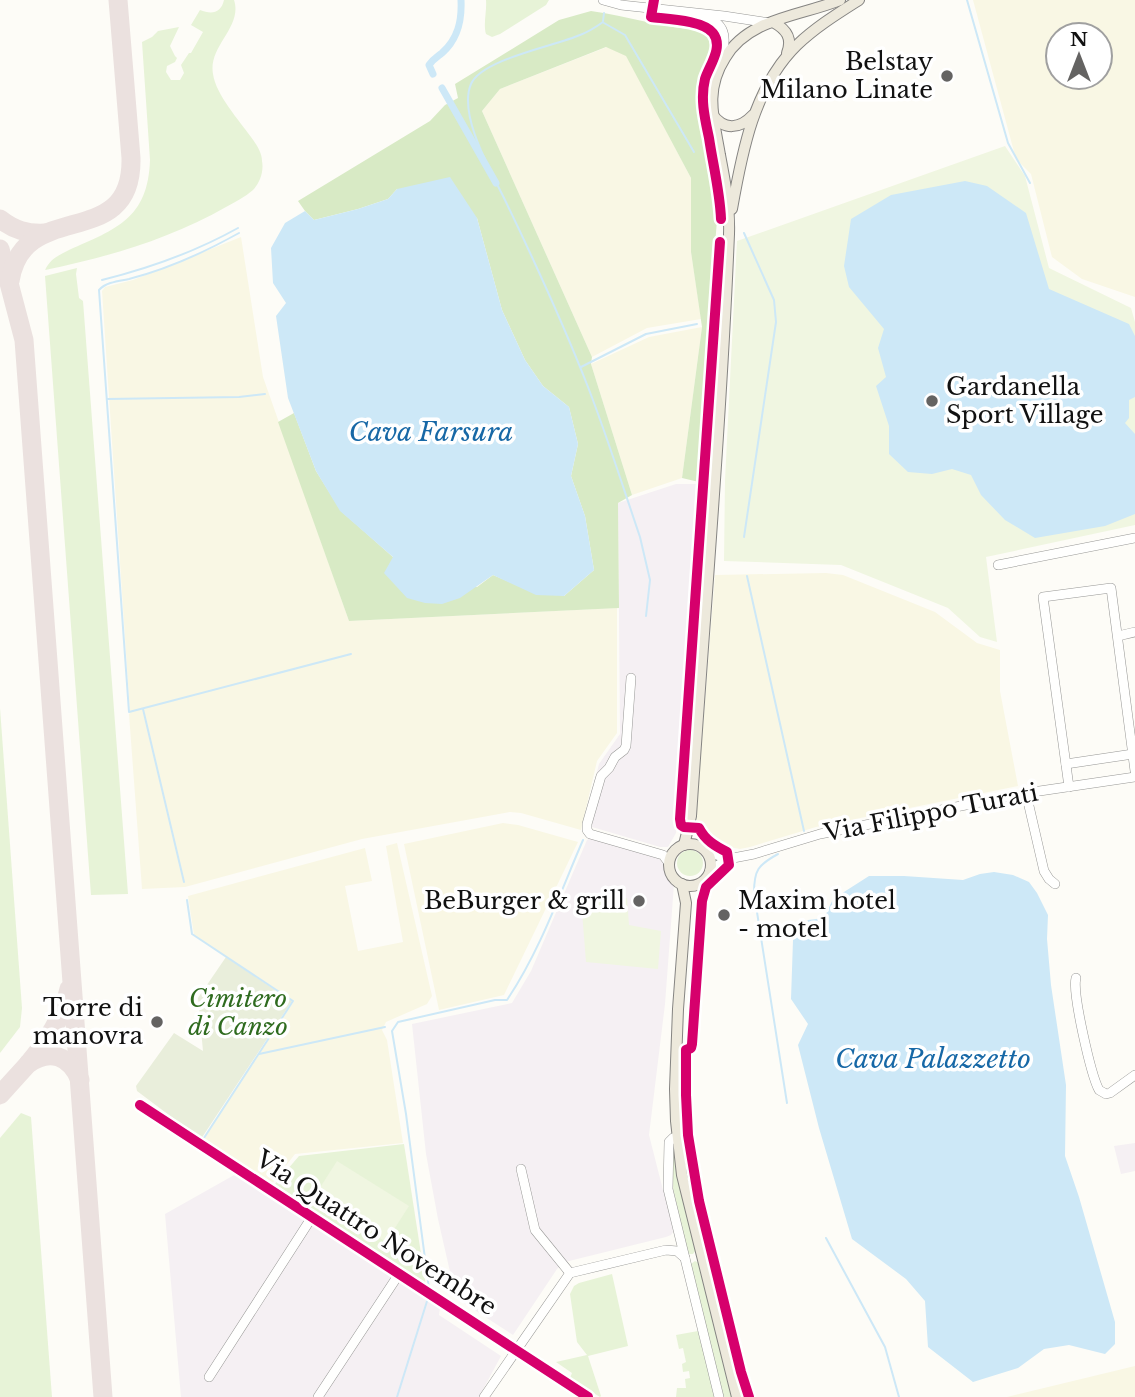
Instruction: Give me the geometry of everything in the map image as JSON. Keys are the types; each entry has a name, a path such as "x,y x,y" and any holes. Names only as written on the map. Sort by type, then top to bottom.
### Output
{"main road":[{"path":"691,816 679,848 669,863 673,876 688,885 704,880 710,870 710,858 694,834 691,816 729,229 727,190 712,114 712,98 716,77 725,57 740,39 758,26 840,0"},
{"path":"729,229 738,177 762,96 795,47 821,24 859,0"},
{"path":"772,23 782,28 789,36 785,60"},
{"path":"712,114 722,124 733,127 748,121 755,114"},
{"path":"679,848 701,848"},
{"path":"688,885 678,1009 675,1088 678,1137 682,1175 736,1394"}],"street":[{"path":"603,0 621,5 772,23"},
{"path":"679,10 709,18 721,28 725,46 716,77"},
{"path":"998,565 1135,538"},
{"path":"1069,787 1043,597 1111,587 1135,771"},
{"path":"1118,636 1135,632"},
{"path":"631,678 626,746 601,776 586,828 590,834 657,852 669,863"},
{"path":"1066,764 1133,754"},
{"name":"Via Filippo Turati","path":"710,870 728,859 820,834 1026,793 1135,777"},
{"path":"1026,793 1044,871 1055,884"},
{"path":"657,852 679,848"},
{"path":"701,848 728,859"},
{"path":"1076,978 1074,986 1079,1014 1097,1087 1106,1094 1135,1075"},
{"name":"Via Quattro Novembre","path":"140,1105 588,1397"},
{"path":"678,1137 669,1142 668,1189 719,1397"},
{"path":"521,1168 535,1230 570,1273"},
{"path":"209,1377 312,1217"},
{"path":"666,1250 679,1236"},
{"path":"484,1397 570,1273 666,1250 677,1251 685,1259"},
{"path":"685,1259 701,1257"},
{"path":"318,1397 399,1273"}],"shaded area":[{"path":"973,0 1135,0 1135,297 1082,279 1052,257 1031,174 1016,159"},
{"path":"607,47 626,55 691,178 691,252 701,319 647,328 592,357 482,111 500,89"},
{"path":"241,237 263,377 349,621 617,608 617,733 597,761 581,830 510,812 362,839 185,887 142,889 102,291 105,287 133,280"},
{"path":"702,327 682,478 632,495 591,364 649,337"},
{"path":"676,484 696,484 676,833 668,847 660,847 592,827 586,815 599,764 620,734 618,503"},
{"path":"715,575 843,575 935,612 977,643 1000,650 1000,691 1018,786 816,827 750,847 740,849 724,846 706,836 697,822 696,815"},
{"path":"503,823 578,842 504,995 439,1010 404,844"},
{"path":"591,838 659,856 665,863 667,877 674,884 665,1004 649,1135 666,1193 673,1232 666,1237 565,1262 557,1269 513,1335 456,1298 426,1154 412,1024 512,1003 531,971 587,840"},
{"path":"397,843 432,996 427,1004 386,1022 382,1030 387,1040 403,1143 295,1154 271,1185 203,1140 294,1001 194,935 188,896 365,848 372,881 345,886 358,951 403,942 386,846"},
{"path":"1135,1143 1135,1171 1121,1174 1114,1146"},
{"path":"236,1174 440,1308 439,1315 501,1356 479,1397 181,1397 165,1214"},
{"path":"1135,1366 1135,1397 1007,1397"}],"green space":[{"path":"224,0 234,0 234,19 215,54 213,74 223,99 260,151 262,169 258,184 250,193 233,203 161,238 115,253 45,270 58,256 115,228 136,209 143,196 150,160 142,42 158,31 179,27 170,46 177,58 167,66 166,72 171,80 180,80 184,73 181,65 203,32 191,25 200,10 215,12 221,8"},
{"path":"486,0 549,0 546,5 492,37 486,34 485,30"},
{"path":"591,11 703,30 713,41 699,89 717,220 699,482 682,478 702,327 691,252 691,178 626,56 606,47 500,89 482,111 592,357 591,364 632,495 618,503 619,608 349,621 278,422 294,413 316,471 341,511 394,558 477,587 493,575 514,584 564,596 594,570 585,516 571,476 578,444 569,407 543,386 525,360 502,310 477,218 397,189 388,199 314,220 298,201 430,121 445,105 458,98 455,84 559,20"},
{"name":"Gardanella Sport Village","path":"1005,146 1025,176 1049,268 1131,308 1135,322 1135,525 986,557 997,642 980,637 948,608 841,565 724,561 725,480 737,241"},
{"path":"77,268 79,298 83,301 128,894 91,895 45,276"},
{"path":"0,708 22,1008 20,1027 0,1053"},
{"path":"690,850 699,854 703,863 699,872 690,876 681,872 677,863 681,854"},
{"path":"627,898 629,925 661,931 658,969 586,962 581,899"},
{"name":"Cimitero di Canzo","path":"226,957 292,1001 201,1139 137,1091 136,1086 174,1033 203,1051 198,998"},
{"path":"21,1113 31,1117 52,1397 0,1397 0,1138"},
{"path":"404,1144 426,1286 275,1184 299,1156"},
{"path":"671,1150 675,1150 696,1250 693,1254 688,1254 672,1184"},
{"path":"337,1161 409,1206 386,1242 314,1197"},
{"path":"695,1261 699,1263 733,1397 723,1397 691,1264"},
{"path":"612,1274 628,1346 588,1356 600,1397 570,1378 572,1373 556,1362 587,1355 577,1342 570,1294 574,1286"},
{"path":"698,1331 715,1397 676,1397 677,1388 686,1388 685,1379 690,1378 689,1371 683,1372 682,1364 686,1362 676,1335"}],"water":[{"name":"Cava Farsura","path":"450,177 477,218 502,310 525,360 543,386 569,407 578,444 571,476 585,516 594,570 564,596 536,595 493,575 460,598 442,604 407,598 384,573 393,557 340,511 316,471 288,398 276,316 286,303 273,283 271,248 285,223 305,211 314,220 388,199 397,189"},
{"path":"965,181 987,186 1026,213 1049,289 1129,324 1135,336 1135,397 1129,400 1129,418 1125,423 1135,434 1135,514 1105,526 1035,538 1005,520 981,495 971,475 952,469 932,474 908,472 889,454 889,426 876,386 886,377 878,348 884,329 849,287 844,266 851,219 891,195"},
{"name":"Cava Palazzetto","path":"994,872 1013,875 1029,882 1048,915 1051,985 1066,1085 1065,1156 1115,1322 1115,1344 1105,1354 1069,1345 1044,1349 1018,1368 973,1382 928,1347 925,1301 906,1279 852,1239 798,1045 808,1024 791,999 793,940 808,920 824,918 833,899 869,876 963,880"}],"waterway":[{"path":"433,74 429,65 452,42 458,29 461,0"},
{"path":"967,0 1008,143 1030,183"},
{"path":"603,21 604,13"},
{"path":"603,22 580,35 489,67 471,84 468,96 469,111 477,142 558,315 602,424 640,537 650,580 646,616"},
{"path":"604,23 625,35 694,152"},
{"path":"442,88 496,183"},
{"path":"102,280 172,258 238,228"},
{"path":"239,233 172,265 109,284 99,290 129,712 351,654"},
{"path":"744,233 774,300 776,322 744,537"},
{"path":"581,367 646,334 697,324"},
{"path":"107,399 239,397 265,394"},
{"path":"747,576 804,831"},
{"path":"143,709 184,882"},
{"path":"429,1289 392,1031 398,1022 495,1000 507,1000 539,942 583,840"},
{"path":"778,854 758,869 754,893 787,1103"},
{"path":"187,900 192,934 293,1001 202,1141"},
{"path":"259,1054 385,1027"},
{"path":"826,1238 885,1347 899,1397"},
{"path":"397,1397 428,1298"}],"taxiway":[{"path":"10,281 19,255 35,239 97,217 115,206 127,187 131,158 118,0"},
{"path":"0,219 21,230 45,233"},
{"path":"0,249 24,340 103,1397"},
{"path":"28,1064 53,1029 69,989"},
{"path":"0,1095 28,1064 44,1056 65,1060 80,1080"}],"cycle path":[{"path":"654,0 651,17 701,25 716,38 715,56 705,79 703,101 721,219"},
{"path":"720,242 680,819 681,825 699,828 704,836 727,852 729,865 706,887 702,901 692,1044 691,1048 686,1050 686,1095 688,1135 699,1201 749,1397"},
{"path":"140,1105 588,1397"}],"place":[{"name":"Belstay Milano Linate","path":"947,76"},
{"name":"Gardanella Sport Village","path":"932,401"},
{"name":"BeBurger & grill","path":"639,901"},
{"name":"Maxim hotel - motel","path":"724,915"},
{"name":"Torre di manovra","path":"157,1022"}]}
